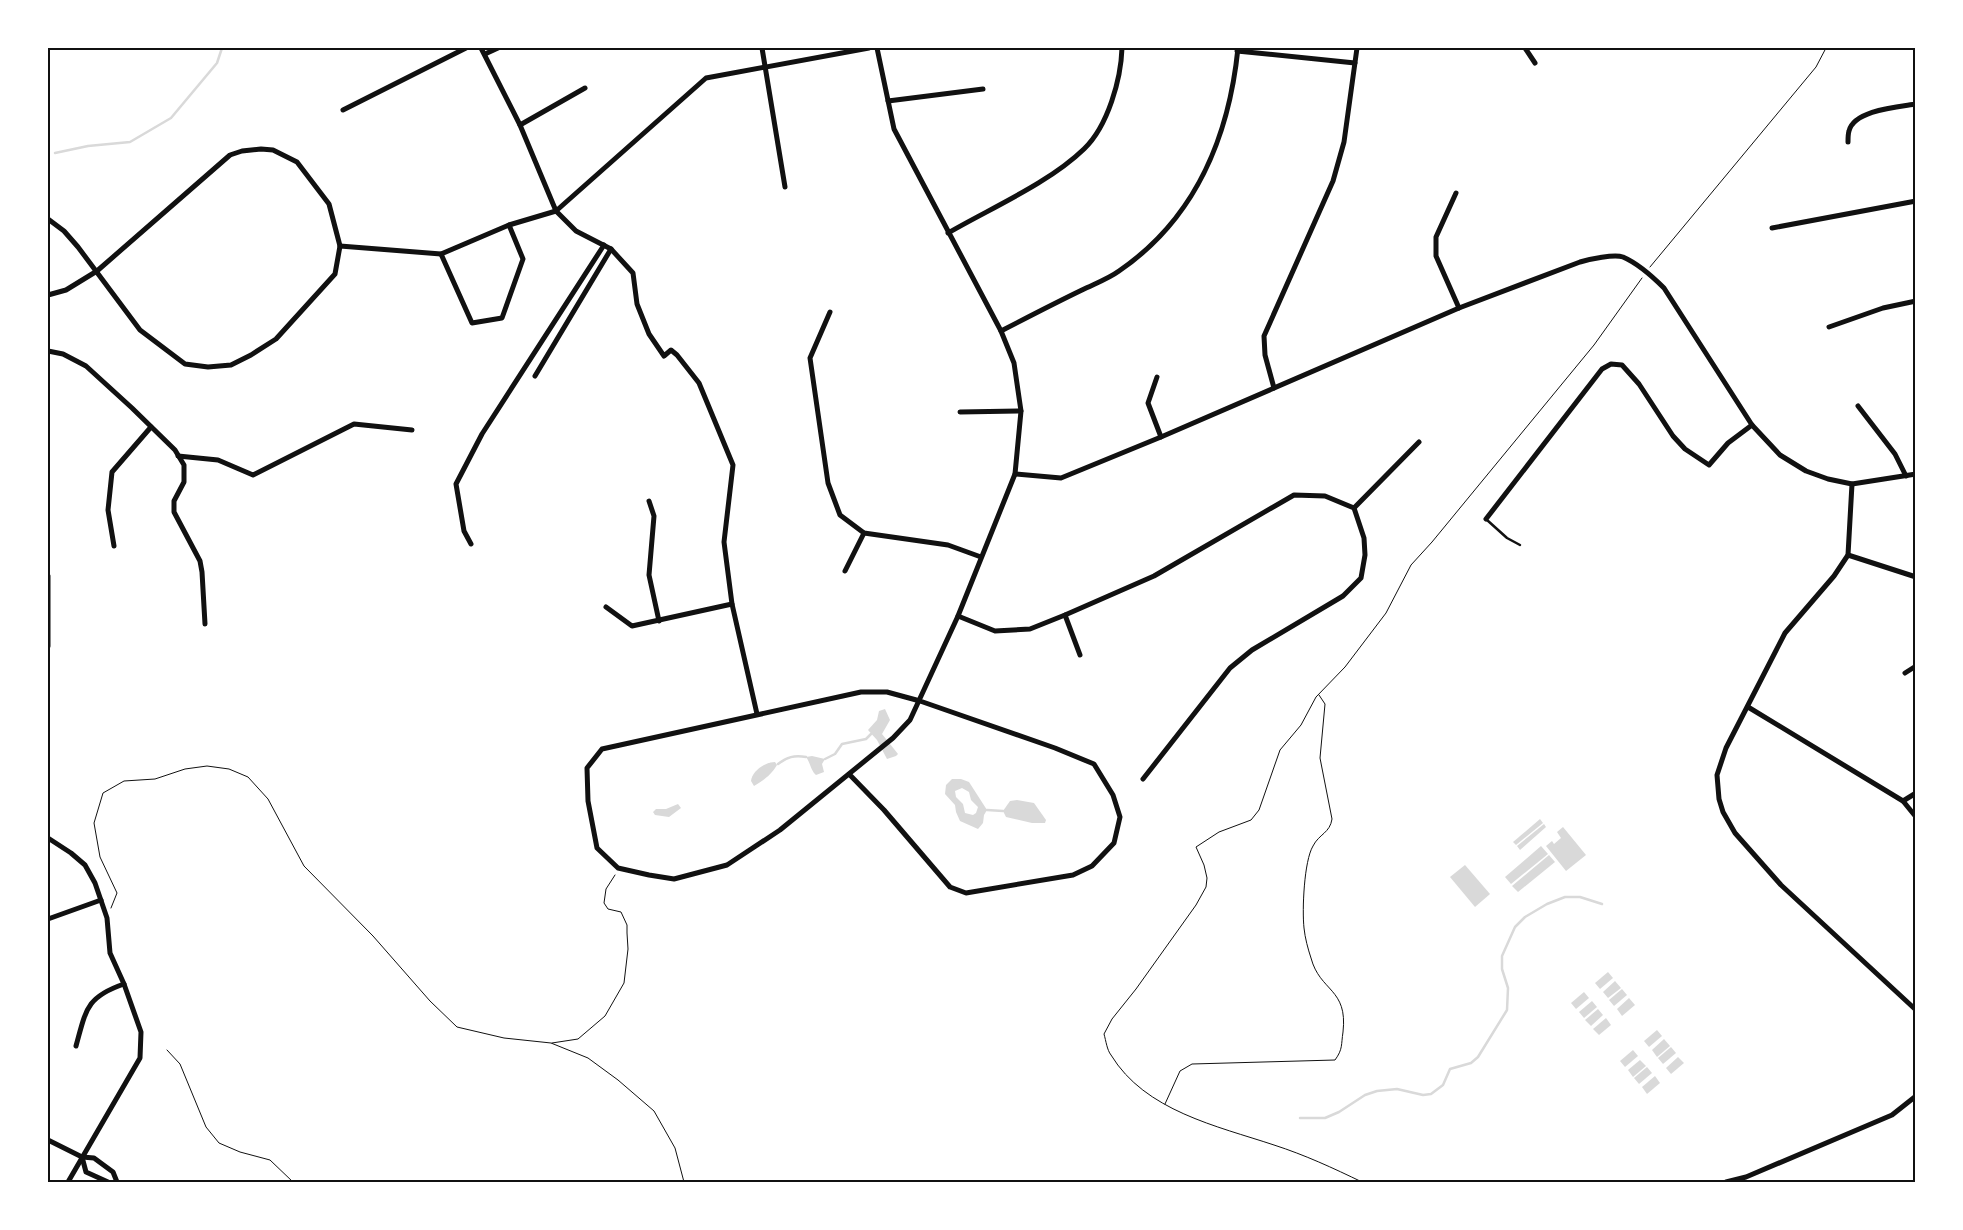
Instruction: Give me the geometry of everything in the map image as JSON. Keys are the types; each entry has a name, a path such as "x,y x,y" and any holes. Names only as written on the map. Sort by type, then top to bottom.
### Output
{"street":[{"path":"343,110 466,48"},
{"path":"481,48 520,125 556,211 576,231 611,249 633,272 636,304 649,334 664,356 670,350 677,355 699,383 733,465 724,542 732,604 757,714"},
{"path":"485,54 498,48"},
{"path":"762,48 785,187"},
{"path":"340,246 442,254 509,225 556,211 706,78 869,48"},
{"path":"849,774 884,810 950,887 966,893 1073,874 1092,866 1114,843 1120,817 1113,795 1094,764 1055,748 920,701 887,692 861,692 602,749 587,768 588,802 597,848 618,868 649,876 674,879 727,865 780,830 893,738 910,720 920,701 958,616 1015,474 1021,411 1014,364 1001,330 894,129 878,48"},
{"path":"948,233 1056,172 1086,148 1101,125 1115,92 1122,48"},
{"path":"1274,388 1265,355 1264,336 1333,181 1344,142 1357,48"},
{"path":"1524,48 1535,63"},
{"path":"1001,330 1118,272 1160,238 1187,204 1213,156 1229,105 1238,49 1355,63"},
{"path":"520,125 585,88"},
{"path":"888,101 984,89"},
{"path":"1848,142 1849,129 1856,119 1871,112 1916,104"},
{"path":"48,219 69,236 97,271 140,330 185,364 208,366 231,364 276,340 335,274 340,246 329,204 297,162 273,150 242,151 230,156 97,271 66,290 48,295"},
{"path":"1456,193 1436,237 1436,256 1459,308"},
{"path":"1772,228 1916,201"},
{"path":"442,254 472,323 502,318 523,259 509,225"},
{"path":"471,544 464,531 456,484 482,434 604,245"},
{"path":"535,376 611,249"},
{"path":"1015,474 1061,478 1161,437 1459,308 1580,262 1622,257 1647,271 1664,288 1752,425 1780,455 1806,471 1828,479 1852,484 1916,474"},
{"path":"1829,327 1883,308 1916,301"},
{"path":"830,312 810,358 828,483 840,515 864,534 948,545 981,557"},
{"path":"48,351 63,354 86,366 151,427 184,465 184,482 174,501 174,512 200,562 205,624"},
{"path":"1486,519 1602,369 1611,364 1622,365 1639,384 1673,436 1684,448 1709,465 1728,443 1752,425"},
{"path":"1157,377 1148,403 1161,437"},
{"path":"1858,406 1895,454 1906,476"},
{"path":"960,412 1021,411"},
{"path":"178,456 218,460 253,475 354,424 412,430"},
{"path":"114,546 108,510 112,472 151,427"},
{"path":"1354,508 1419,442"},
{"path":"1852,484 1848,555 1834,576 1785,633 1726,748 1716,775 1719,799 1723,812 1735,833 1781,885 1916,1010"},
{"path":"958,616 995,631 1030,629 1154,576 1294,495 1325,496 1354,508 1364,538 1365,555 1362,578 1343,596 1252,650 1230,668 1143,779"},
{"path":"649,501 654,516 649,575 659,621"},
{"path":"845,571 864,534"},
{"path":"1848,555 1916,577"},
{"path":"48,576 48,646"},
{"path":"606,607 632,626 732,604"},
{"path":"1065,615 1080,655"},
{"path":"1905,673 1916,666"},
{"path":"1748,706 1903,801 1916,817"},
{"path":"1903,801 1916,793"},
{"path":"48,838 71,853 84,865 95,883 107,918 110,953 124,984 141,1032 140,1058 68,1182"},
{"path":"48,919 101,900"},
{"path":"76,1046 90,1002 110,989 124,984"},
{"path":"1726,1182 1746,1177 1892,1115 1916,1096"},
{"path":"48,1140 82,1157 94,1158 112,1172 117,1182"},
{"path":"82,1157 86,1172 108,1182"}],"lane":[{"path":"1486,519 1507,538 1520,545"}],"path":[{"path":"1362,1182 1308,1157 1237,1133 1165,1104 1141,1089 1110,1054 1104,1034 1112,1019 1196,905 1206,887 1207,878 1204,864 1196,847 1219,832 1251,820 1259,810 1280,750 1301,725 1319,694 1345,667 1386,613 1411,565 1594,345 1647,271 1816,67 1826,48"},
{"path":"1165,1104 1180,1071 1192,1064 1302,1060 1330,1062 1335,1060 1342,1050 1344,1023 1342,1005 1338,996 1321,978 1312,961 1304,928 1308,858 1313,844 1331,826 1332,819 1320,758 1325,704 1319,694"},
{"path":"107,918 117,893 100,857 94,823 103,793 124,781 155,779 185,769 207,766 229,769 248,776 268,799 304,866 372,936 430,1001 457,1027 504,1038 551,1044 588,1058 618,1080 654,1112 675,1148 684,1182"},
{"path":"551,1044 578,1039 605,1016 624,983 628,949 627,925 621,912 608,909 604,903 606,889 618,868"},
{"path":"167,1050 180,1064 206,1127 219,1143 240,1152 270,1160 293,1182"}],"shaded area":[{"path":"885,709 890,720 882,734 898,754 887,759 877,740 868,730 877,720 879,711"},
{"path":"812,756 825,759 822,764 824,772 816,775 814,773 806,757"},
{"path":"775,762 777,765 772,772 754,786 751,781 756,771 767,764"},
{"path":"952,779 961,779 969,782 987,810 983,823 978,829 960,821 955,805 945,794 946,785","holes":["962,788 969,792 971,800 978,807 973,815 965,813 963,804 956,797 955,791"]},
{"path":"1017,800 1034,803 1046,820 1045,823 1032,823 1006,817 1003,811 1010,801"},
{"path":"678,804 681,808 669,817 655,815 653,812 656,809 666,809"},
{"path":"1540,819 1543,823 1516,845 1513,842"},
{"path":"1544,824 1546,827 1520,850 1517,846"},
{"path":"1563,827 1586,855 1566,871 1546,846 1552,841 1554,844 1561,838 1557,832"},
{"path":"1541,846 1548,854 1511,884 1505,877"},
{"path":"1549,855 1555,862 1518,892 1512,886"},
{"path":"1465,865 1490,894 1475,907 1450,877"},
{"path":"1608,972 1613,978 1600,989 1595,983"},
{"path":"1615,981 1621,988 1608,998 1603,992"},
{"path":"1622,989 1627,995 1614,1006 1609,1000"},
{"path":"1584,992 1589,998 1576,1009 1571,1003"},
{"path":"1629,998 1635,1005 1622,1016 1617,1009"},
{"path":"1592,1001 1597,1007 1584,1018 1579,1012"},
{"path":"1598,1009 1603,1015 1591,1026 1585,1020"},
{"path":"1606,1018 1611,1025 1599,1035 1593,1029"},
{"path":"1657,1030 1662,1036 1649,1047 1644,1041"},
{"path":"1664,1039 1670,1046 1657,1057 1652,1050"},
{"path":"1671,1047 1676,1053 1663,1064 1658,1058"},
{"path":"1633,1050 1638,1056 1625,1067 1620,1061"},
{"path":"1678,1057 1684,1063 1671,1074 1666,1068"},
{"path":"1640,1060 1646,1066 1633,1077 1628,1070"},
{"path":"1647,1067 1652,1073 1639,1084 1634,1078"},
{"path":"1655,1076 1660,1083 1647,1094 1642,1087"}],"waterway":[{"path":"55,153 88,146 130,142 171,118 217,63 222,48"},
{"path":"825,759 835,754 842,744 866,739 871,734"},
{"path":"778,764 791,757 806,757"},
{"path":"987,810 1003,811"},
{"path":"1300,1118 1325,1118 1339,1112 1365,1095 1377,1091 1397,1089 1423,1095 1431,1094 1443,1085 1450,1069 1471,1063 1478,1057 1507,1010 1508,988 1502,969 1502,956 1515,927 1525,917 1547,904 1565,897 1580,897 1602,904"}]}
